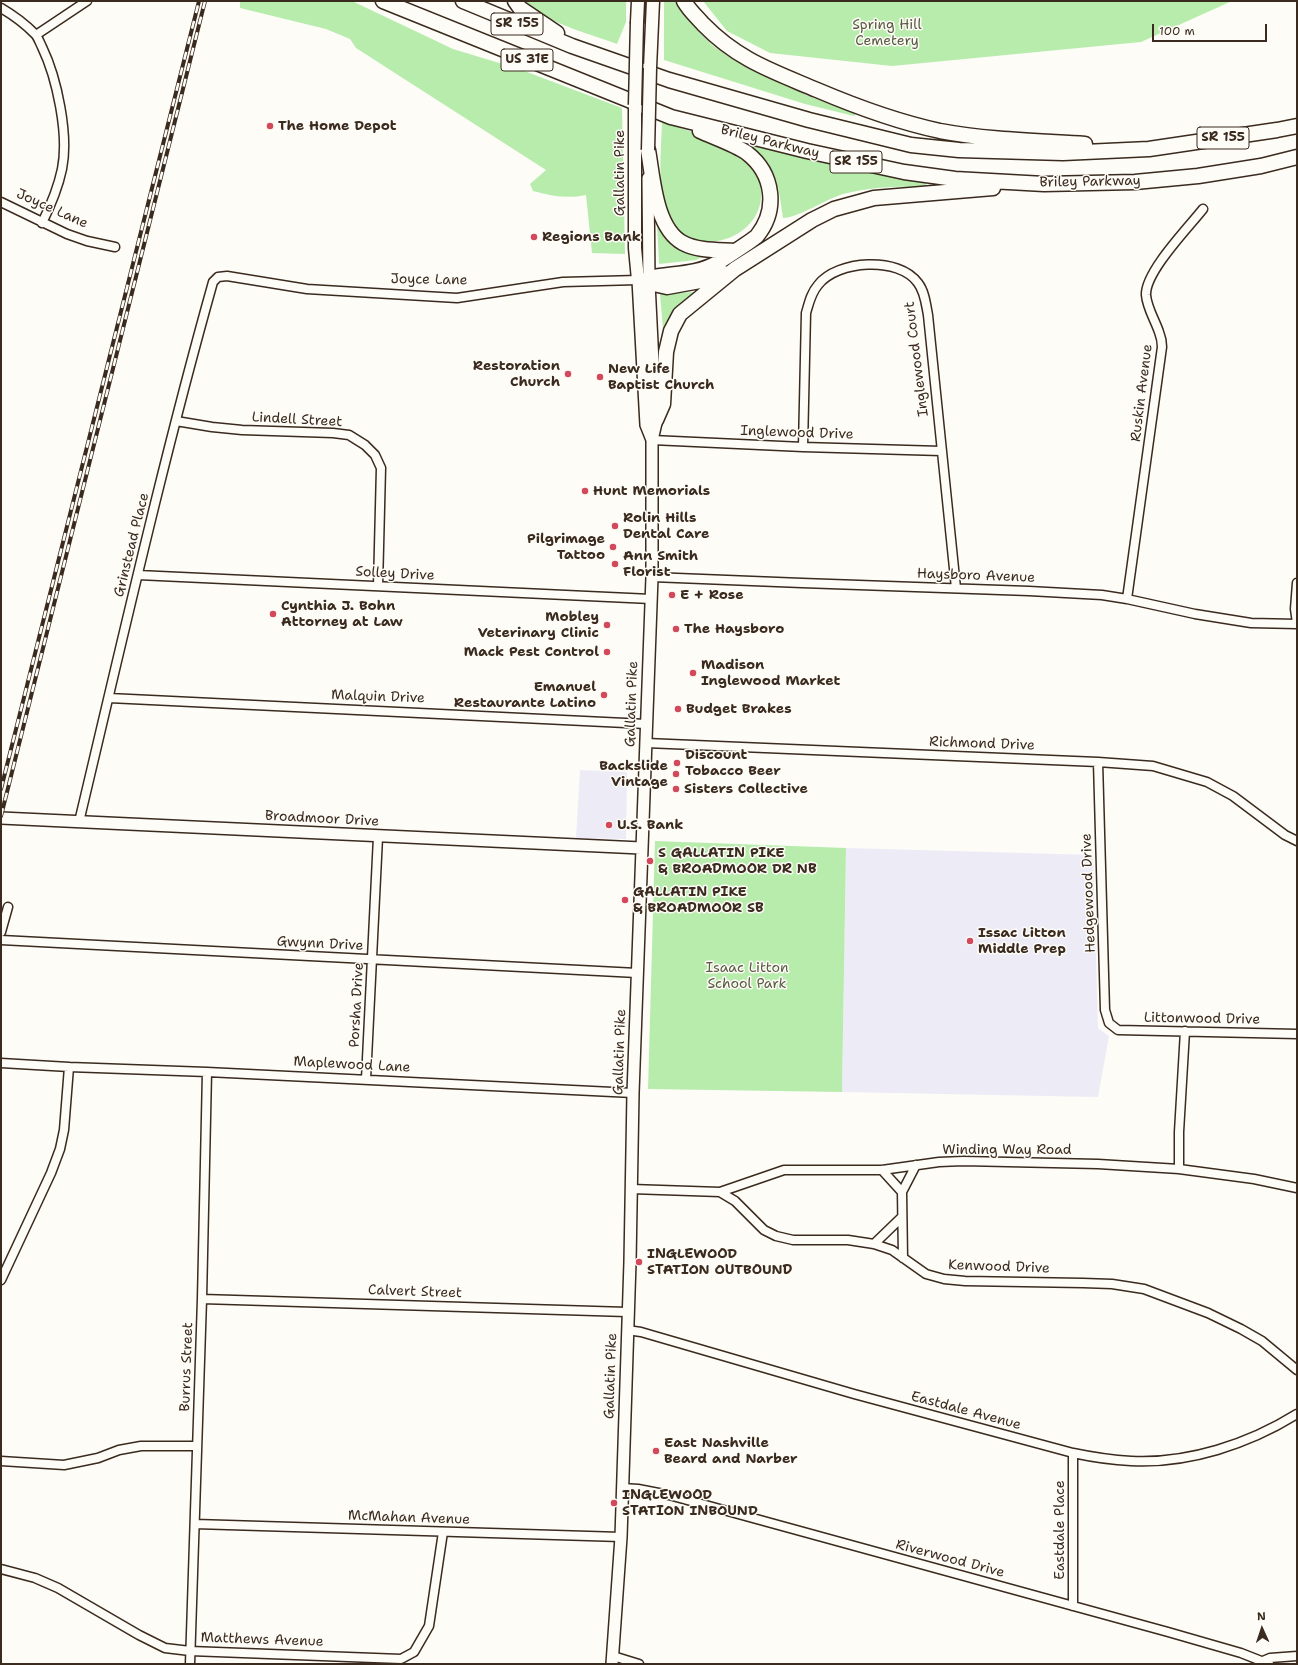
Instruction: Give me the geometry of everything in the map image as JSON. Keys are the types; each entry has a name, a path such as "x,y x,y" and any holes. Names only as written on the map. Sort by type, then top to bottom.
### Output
{"highway":[{"name":"Briley Parkway","path":"383,1 671,117 799,149 904,172 955,179 1044,184 1135,182 1198,176 1261,166 1297,157"},
{"name":"Briley Parkway","path":"463,1 572,46 669,80 809,120 911,145 958,150 1063,153 1149,149 1297,126"},
{"path":"515,1 520,8 557,33 572,46"},
{"path":"684,1 687,7 714,34 737,53 765,69 884,116 940,130 1000,139 1149,149"},
{"path":"645,280 700,270 716,264 756,237 768,216 771,192 764,170 746,153 671,117"},
{"path":"641,149 660,213 669,230 682,243 695,247 735,251"},
{"path":"656,420 663,404 666,352 671,331 680,314 735,269 818,217 834,209 874,198 1044,184"},
{"path":"645,280 667,287 700,281 735,269"}],"main road":[{"name":"Gallatin Pike","path":"638,1 637,22 641,149"},
{"name":"Gallatin Pike","path":"613,1660 622,1537 622,1488 628,1330 627,1312 633,1093 652,577 652,440 656,420 645,280 635,248 641,149 653,1"},
{"name":"Gallatin Pike","path":"645,280 646,425 652,440"},
{"name":"Broadmoor Drive","path":"1,818 378,837 641,848"}],"street":[{"path":"36,35 87,1"},
{"path":"1,8 36,35 48,60 57,89 64,131 62,167 54,200 42,223"},
{"name":"Joyce Lane","path":"1,202 42,223 80,238 115,247"},
{"name":"Ruskin Avenue","path":"1127,599 1162,348 1160,334 1148,304 1146,294 1149,282 1159,262 1203,209"},
{"name":"Inglewood Court","path":"803,447 806,313 811,296 818,284 829,275 843,268 875,265 890,266 907,273 918,283 925,297 928,315 956,588"},
{"name":"Joyce Lane","path":"218,277 227,276 307,289 457,298 563,282 645,280"},
{"name":"Grinstead Place","path":"79,822 193,354 213,282 218,277"},
{"name":"Lindell Street","path":"176,421 242,430 333,433 349,435 365,445 375,455 381,468 378,586"},
{"name":"Inglewood Drive","path":"652,440 803,447 941,451"},
{"name":"Solley Drive","path":"138,575 651,599"},
{"name":"Haysboro Avenue","path":"652,577 1095,594 1127,599 1196,614 1252,623 1297,624"},
{"path":"1297,583 1295,609 1297,624"},
{"name":"Malquin Drive","path":"109,698 646,724"},
{"name":"Richmond Drive","path":"646,743 1098,762 1153,766 1207,782 1233,796 1285,835 1297,841"},
{"name":"Hedgewood Drive","path":"1098,762 1105,1010 1109,1023"},
{"name":"Porsha Drive","path":"366,1079 378,837"},
{"path":"1,932 8,907"},
{"name":"Gwynn Drive","path":"1,940 637,972"},
{"name":"Littonwood Drive","path":"1109,1023 1118,1030 1297,1034"},
{"path":"1179,1168 1179,1132 1185,1031"},
{"name":"Maplewood Lane","path":"1,1063 366,1079 633,1093"},
{"path":"1,1280 51,1173 60,1149 64,1130 69,1067"},
{"name":"Burrus Street","path":"190,1664 202,1299 207,1072"},
{"name":"Winding Way Road","path":"720,1192 784,1170 882,1170 939,1162 963,1161 1098,1164 1179,1168 1254,1179 1297,1188"},
{"path":"903,1258 902,1192 916,1165"},
{"path":"882,1170 902,1192"},
{"path":"631,1189 720,1192"},
{"name":"Kenwood Drive","path":"720,1192 735,1201 764,1230 776,1236 793,1240 848,1240 874,1244 892,1250 926,1274 944,1280 1112,1284 1144,1289 1208,1312 1241,1329 1262,1341 1297,1370"},
{"path":"874,1244 902,1217"},
{"name":"Calvert Street","path":"202,1299 627,1312"},
{"name":"Eastdale Avenue","path":"628,1330 641,1332 854,1394 1073,1454 1108,1459 1132,1461 1180,1457 1210,1452 1243,1442 1275,1428 1297,1414"},
{"path":"1,1461 64,1465 98,1458 119,1450 141,1446 197,1446"},
{"name":"Eastdale Place","path":"1073,1454 1073,1606"},
{"name":"Riverwood Drive","path":"622,1488 638,1489 669,1495 1073,1606 1241,1653 1266,1662"},
{"name":"McMahan Avenue","path":"195,1524 622,1537"},
{"name":"Matthews Avenue","path":"1,1569 35,1578 58,1588 139,1635 165,1648 190,1651 402,1659 414,1652 428,1626 443,1532"},
{"path":"1266,1662 1270,1658 1297,1656"},
{"path":"613,1660 639,1664"}],"shaded area":[{"path":"580,770 627,772 626,839 576,838"},
{"name":"Issac Litton Middle Prep","path":"846,848 1093,855 1098,1028 1109,1036 1098,1097 842,1092"}],"green space":[{"path":"240,1 352,1 453,49 519,69 622,108 625,254 592,253 586,195 573,197 533,191 530,184 546,170 356,48 350,39 326,29 240,8"},
{"path":"521,1 626,1 626,22 617,44 555,21 532,9"},
{"path":"664,1 677,1 698,31 712,45 733,60 806,95 856,114 854,116 805,104 664,60"},
{"name":"Spring Hill Cemetery","path":"703,1 1232,1 1141,42 892,66 770,53 727,31"},
{"path":"662,122 714,141 724,146 754,167 760,183 761,199 758,211 751,222 742,231 717,241 704,241 689,237 674,226 667,212 662,187"},
{"path":"743,140 858,170 926,183 926,187 884,188 843,194 804,212 783,218 777,183 769,164 753,148 742,141"},
{"path":"657,224 705,256 696,260 659,264"},
{"path":"694,292 680,306 663,329 660,294"},
{"name":"Isaac Litton School Park","path":"655,841 846,848 842,1092 648,1089"}],"railway":[{"path":"1,789 199,1"},
{"path":"1,816 205,1"}],"place":[{"name":"The Home Depot","path":"270,126"},
{"name":"Regions Bank","path":"534,237"},
{"name":"Restoration Church","path":"568,374"},
{"name":"New Life Baptist Church","path":"600,377"},
{"name":"Hunt Memorials","path":"585,491"},
{"name":"Rolin Hills Dental Care","path":"615,526"},
{"name":"Pilgrimage Tattoo","path":"613,547"},
{"name":"Ann Smith Florist","path":"615,564"},
{"name":"E + Rose","path":"672,595"},
{"name":"Cynthia J. Bohn Attorney at Law","path":"273,614"},
{"name":"Mobley Veterinary Clinic","path":"607,625"},
{"name":"The Haysboro","path":"676,629"},
{"name":"Mack Pest Control","path":"607,652"},
{"name":"Madison Inglewood Market","path":"693,673"},
{"name":"Emanuel Restaurante Latino","path":"604,695"},
{"name":"Budget Brakes","path":"678,709"},
{"name":"Discount Tobacco Beer","path":"677,763"},
{"name":"Backslide Vintage","path":"676,774"},
{"name":"Sisters Collective","path":"676,789"},
{"name":"U.S. Bank","path":"609,825"},
{"name":"S GALLATIN PIKE & BROADMOOR DR NB","path":"650,861"},
{"name":"GALLATIN PIKE & BROADMOOR SB","path":"625,900"},
{"name":"Issac Litton Middle Prep","path":"970,941"},
{"name":"INGLEWOOD STATION OUTBOUND","path":"639,1262"},
{"name":"East Nashville Beard and Narber","path":"656,1451"},
{"name":"INGLEWOOD STATION INBOUND","path":"614,1503"}]}
